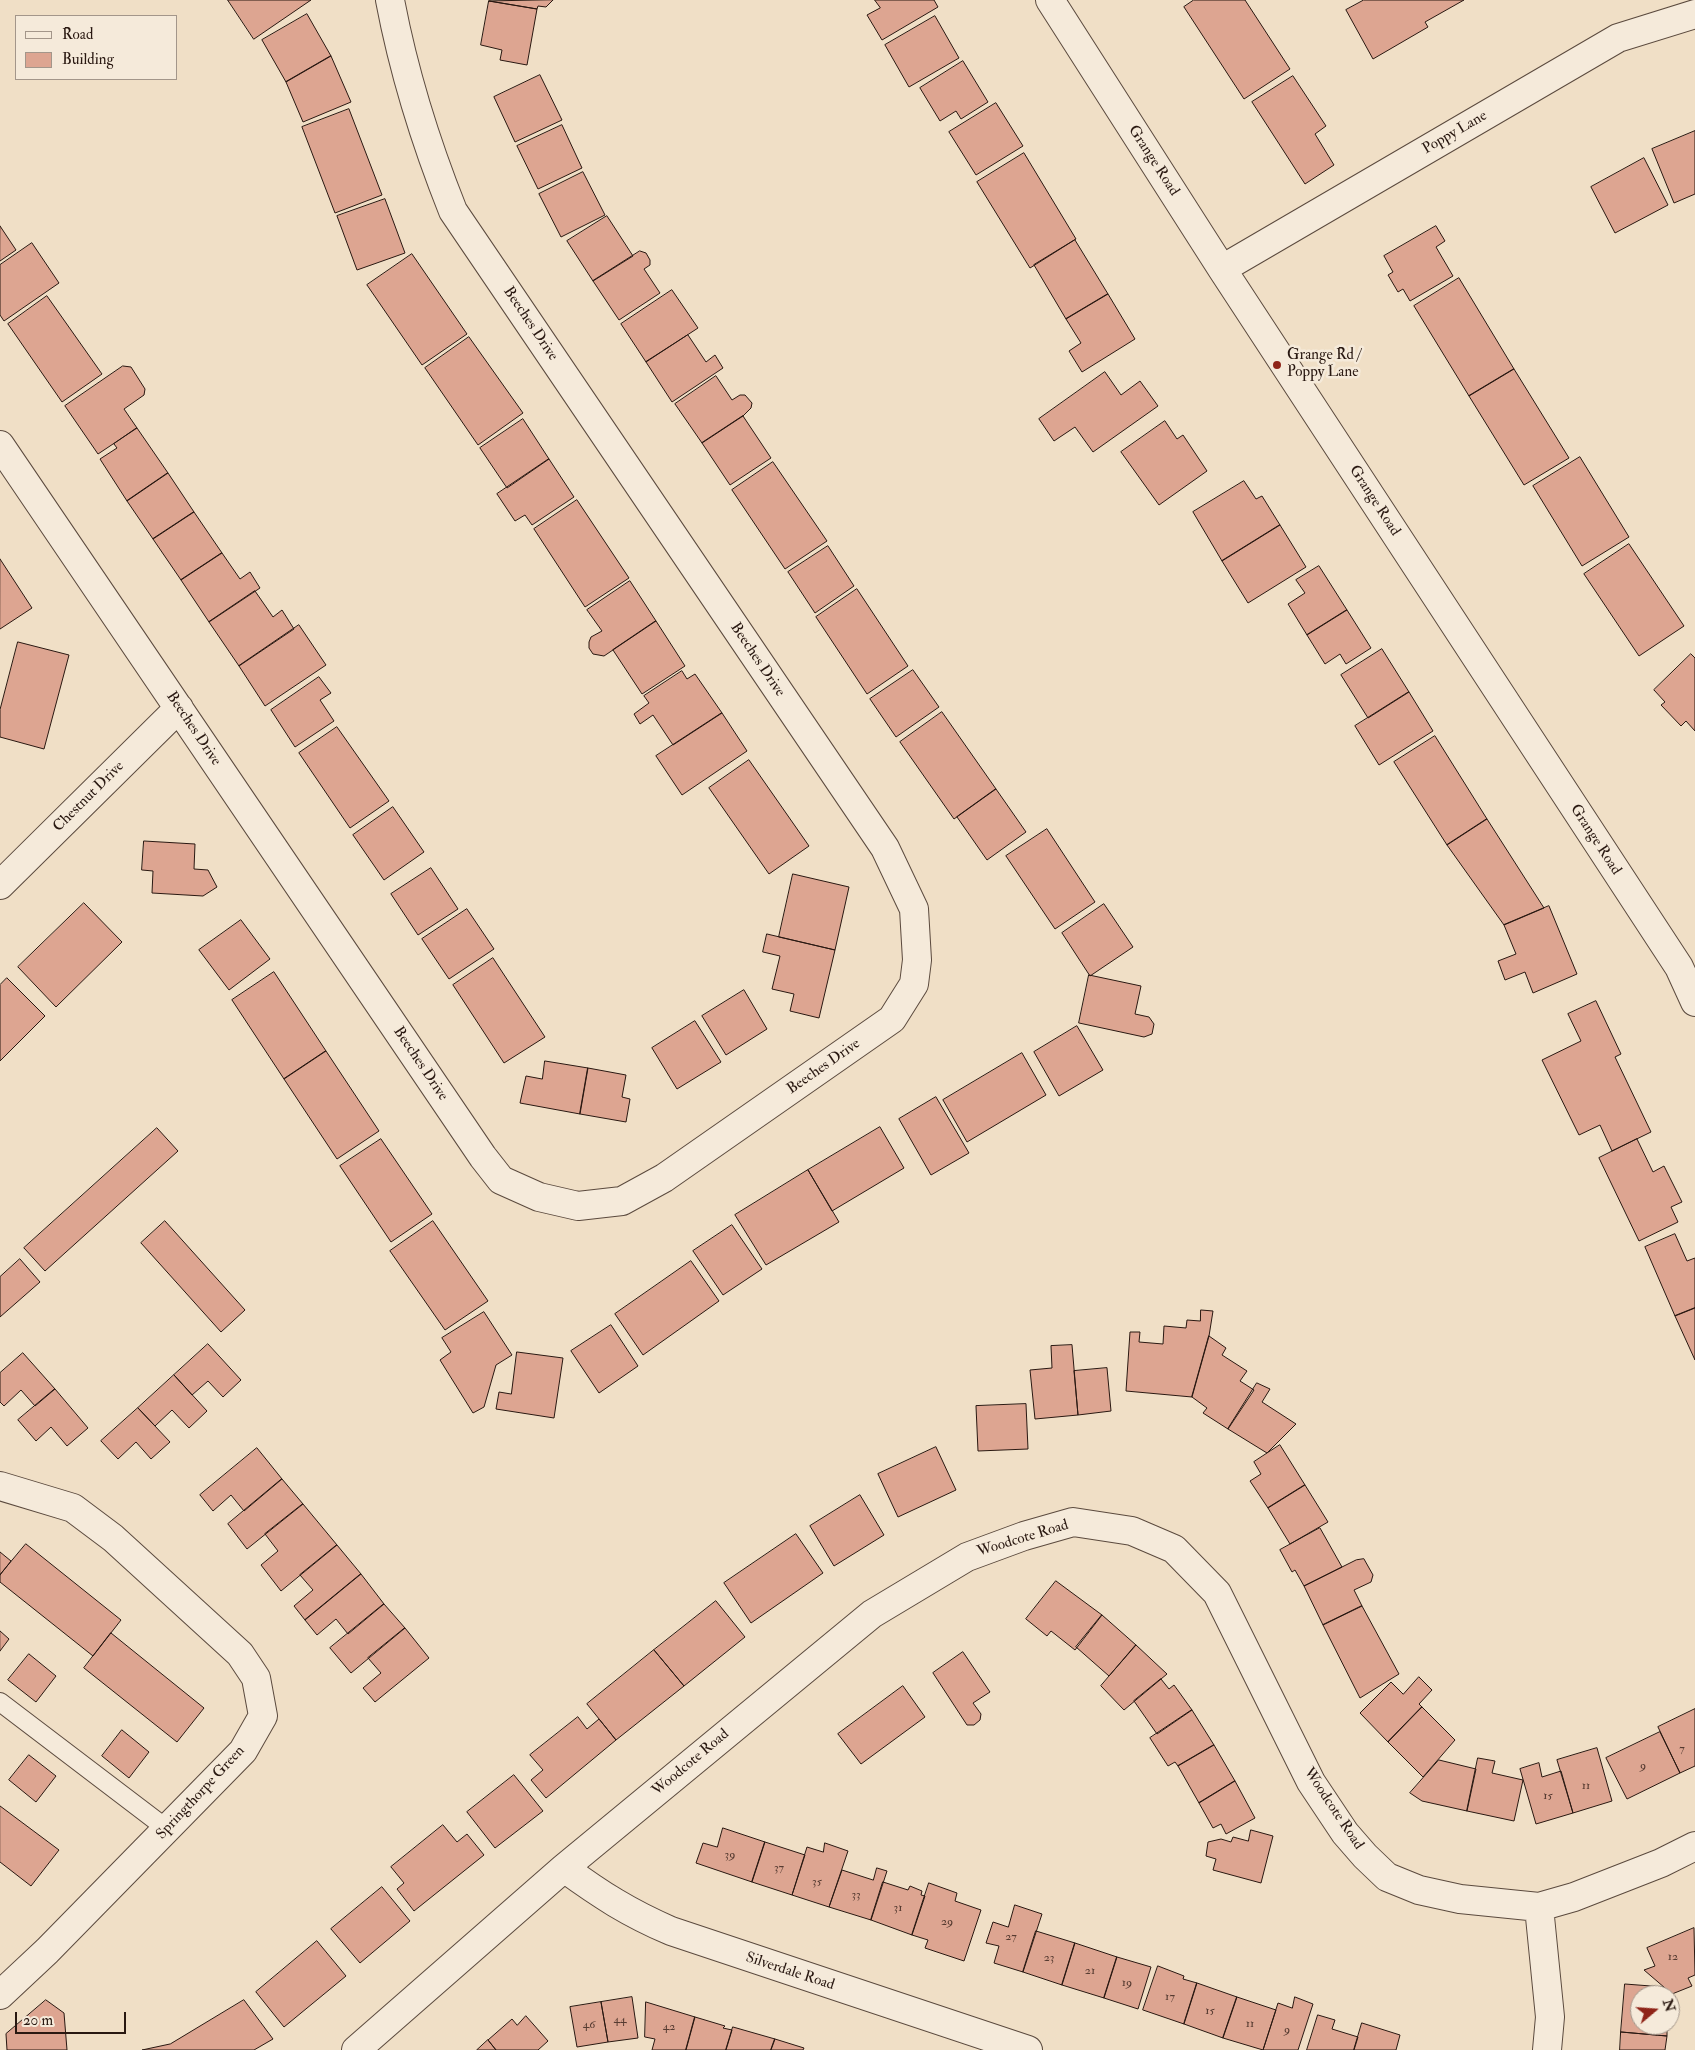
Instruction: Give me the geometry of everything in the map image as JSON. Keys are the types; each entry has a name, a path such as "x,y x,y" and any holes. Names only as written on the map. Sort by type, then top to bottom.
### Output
{"street":[{"name":"Beeches Drive","path":"0,445 483,1157 501,1180 539,1197 578,1206 622,1201 664,1178 892,1019 914,984 917,960 914,909 885,848 453,210 426,143 401,59 390,0"},
{"name":"Grange Road","path":"1050,0 1222,269 1678,967 1695,1002"},
{"name":"Poppy Lane","path":"1222,269 1618,38 1695,14"},
{"name":"Chestnut Drive","path":"0,885 178,708"},
{"name":"Springthorpe Green","path":"0,1486 73,1508 114,1538 240,1654 256,1678 263,1716 243,1751 47,1951 0,1995"},
{"name":"Woodcote Road","path":"356,2050 564,1868 872,1614 967,1557 1024,1536 1073,1522 1132,1531 1174,1548 1217,1593 1311,1782 1345,1833 1387,1877 1419,1890 1460,1899 1539,1907 1574,1898 1661,1863 1695,1846"},
{"name":"Silverdale Road","path":"564,1868 609,1901 640,1918 671,1931 1028,2050"},
{"path":"1539,1907 1550,2017 1547,2050"}],"lane":[{"path":"0,1702 167,1829"}],"building":[{"path":"228,0 311,0 254,39"},
{"path":"553,0 546,7 538,6 537,9 489,1"},
{"path":"875,0 934,0 938,7 882,40 867,15 880,8"},
{"path":"1194,0 1245,0 1290,69 1244,99 1184,7"},
{"path":"1364,0 1464,0 1425,22 1428,27 1373,59 1346,10"},
{"path":"489,1 537,9 527,65 500,60 502,50 481,45"},
{"path":"307,14 331,56 286,82 262,40"},
{"path":"935,16 959,58 909,87 885,45"},
{"path":"331,56 351,102 303,122 286,82"},
{"path":"963,61 988,102 961,119 956,111 940,121 920,88"},
{"path":"540,75 562,120 515,142 494,97"},
{"path":"1293,76 1326,126 1315,134 1334,165 1305,184 1252,102"},
{"path":"996,103 1023,146 976,175 949,132"},
{"path":"349,109 382,195 335,213 302,127"},
{"path":"562,125 582,168 538,189 517,146"},
{"path":"1695,131 1695,194 1674,203 1652,149"},
{"path":"1024,153 1076,239 1030,268 977,182"},
{"path":"1644,158 1668,205 1615,233 1591,187"},
{"path":"583,172 605,215 561,237 539,194"},
{"path":"385,199 405,253 357,270 337,216"},
{"path":"607,216 633,256 593,281 567,241"},
{"path":"0,226 16,250 0,261"},
{"path":"1436,226 1445,241 1436,247 1453,276 1410,301 1403,289 1398,292 1388,275 1393,272 1384,256"},
{"path":"1075,240 1108,294 1066,319 1034,265"},
{"path":"32,243 59,283 4,321 0,315 0,265"},
{"path":"640,251 646,253 650,260 650,265 644,269 660,293 619,320 593,281"},
{"path":"412,254 467,334 422,365 367,285"},
{"path":"1459,278 1514,369 1469,396 1414,306"},
{"path":"672,290 698,328 646,362 621,324"},
{"path":"1108,294 1135,339 1082,372 1069,351 1081,343 1066,319"},
{"path":"47,296 102,374 62,402 8,324"},
{"path":"688,335 706,362 715,355 723,368 672,402 646,362"},
{"path":"469,337 523,413 478,445 425,368"},
{"path":"123,366 131,367 145,389 144,395 124,409 137,428 98,454 65,406"},
{"path":"1514,369 1569,458 1524,485 1469,396"},
{"path":"1105,372 1121,395 1140,381 1158,406 1093,452 1075,427 1054,441 1039,419"},
{"path":"716,376 732,400 740,395 745,395 752,403 751,408 743,416 702,443 675,404"},
{"path":"743,416 771,458 730,485 702,443"},
{"path":"523,419 549,459 507,488 480,448"},
{"path":"1165,421 1177,439 1183,435 1207,471 1159,505 1121,452"},
{"path":"137,428 168,473 127,501 100,459 117,448 114,444"},
{"path":"1580,457 1629,537 1582,566 1533,486"},
{"path":"549,459 574,497 532,525 525,515 515,521 497,494"},
{"path":"773,462 827,541 785,569 732,490"},
{"path":"168,473 194,512 153,539 127,501"},
{"path":"1244,481 1256,499 1262,496 1280,525 1222,561 1193,512"},
{"path":"577,500 629,578 585,607 534,529"},
{"path":"194,512 222,553 181,580 153,539"},
{"path":"1280,525 1306,567 1248,603 1222,561"},
{"path":"1629,544 1684,626 1639,656 1584,574"},
{"path":"828,546 854,586 815,613 788,572"},
{"path":"222,553 240,579 250,572 260,588 209,622 181,580"},
{"path":"0,559 32,608 0,629"},
{"path":"1319,566 1347,610 1307,635 1288,604 1305,593 1296,580"},
{"path":"630,581 656,621 604,656 593,654 589,648 589,642 591,637 602,631 587,610"},
{"path":"857,589 908,666 867,694 816,617"},
{"path":"255,591 273,617 282,610 294,629 239,666 209,622"},
{"path":"1347,610 1371,648 1346,664 1340,654 1325,664 1307,635"},
{"path":"656,621 685,666 642,694 613,650"},
{"path":"299,625 326,665 265,706 239,666"},
{"path":"18,642 69,655 44,749 0,737 0,710"},
{"path":"1382,649 1409,692 1368,718 1341,675"},
{"path":"1691,654 1695,658 1695,731 1686,721 1681,726 1661,705 1665,702 1654,690"},
{"path":"913,670 939,707 896,737 870,699"},
{"path":"682,671 687,679 695,674 722,713 673,745 653,715 640,724 634,714 649,703 644,696"},
{"path":"319,677 331,693 320,700 334,721 295,747 271,710"},
{"path":"1409,692 1433,731 1379,765 1355,726"},
{"path":"942,712 996,789 954,819 900,742"},
{"path":"722,713 747,751 682,795 656,756"},
{"path":"337,727 389,801 350,828 299,753"},
{"path":"1435,736 1487,819 1447,845 1394,762"},
{"path":"749,760 809,846 769,874 709,788"},
{"path":"996,789 1026,832 987,860 957,817"},
{"path":"393,807 424,852 384,880 353,835"},
{"path":"1487,819 1544,908 1504,925 1447,845"},
{"path":"1047,829 1095,902 1055,929 1006,856"},
{"path":"144,841 195,844 194,869 208,870 217,887 203,896 152,893 153,871 142,870"},
{"path":"431,868 458,909 418,935 391,894"},
{"path":"793,874 849,887 835,950 779,937"},
{"path":"84,903 122,942 56,1007 18,967"},
{"path":"1104,904 1133,947 1090,976 1062,933"},
{"path":"1549,906 1577,974 1533,993 1525,972 1505,980 1498,961 1516,954 1504,925"},
{"path":"467,909 494,949 449,979 422,939"},
{"path":"241,920 270,959 229,990 199,950"},
{"path":"767,934 835,950 819,1018 790,1011 794,994 772,989 780,956 763,952"},
{"path":"493,958 545,1037 504,1063 453,985"},
{"path":"274,972 326,1051 284,1079 232,1000"},
{"path":"1089,975 1141,986 1135,1014 1149,1017 1154,1024 1152,1034 1144,1037 1079,1023"},
{"path":"7,978 45,1016 0,1061 0,985"},
{"path":"744,990 767,1029 726,1055 702,1016"},
{"path":"1596,1001 1621,1054 1615,1057 1651,1132 1612,1151 1600,1125 1579,1135 1542,1060 1581,1041 1568,1014"},
{"path":"695,1021 721,1062 677,1089 652,1048"},
{"path":"1077,1026 1103,1070 1059,1096 1034,1052"},
{"path":"326,1051 379,1131 337,1159 284,1079"},
{"path":"1022,1053 1046,1095 967,1142 943,1100"},
{"path":"545,1061 588,1068 580,1114 520,1103 526,1076 542,1079"},
{"path":"588,1068 626,1075 622,1097 630,1099 626,1122 580,1114"},
{"path":"936,1097 969,1153 931,1175 899,1119"},
{"path":"880,1127 904,1168 832,1211 808,1170"},
{"path":"157,1128 178,1151 45,1271 24,1248"},
{"path":"381,1139 432,1214 391,1242 340,1166"},
{"path":"1637,1139 1653,1172 1664,1166 1682,1202 1671,1207 1678,1222 1639,1241 1599,1158"},
{"path":"808,1170 839,1222 766,1265 735,1215"},
{"path":"165,1221 245,1310 221,1332 141,1243"},
{"path":"433,1221 488,1301 445,1330 390,1251"},
{"path":"732,1225 762,1269 723,1295 693,1251"},
{"path":"1675,1234 1687,1261 1695,1258 1695,1308 1675,1316 1645,1247"},
{"path":"20,1259 40,1282 0,1317 0,1277"},
{"path":"691,1261 719,1301 643,1355 615,1314"},
{"path":"1695,1308 1695,1360 1675,1316"},
{"path":"1201,1310 1213,1311 1209,1336 1192,1397 1126,1391 1130,1332 1140,1332 1139,1342 1163,1344 1164,1326 1186,1328 1187,1320 1200,1321"},
{"path":"484,1312 512,1355 496,1365 484,1407 473,1413 440,1360 451,1352 442,1338"},
{"path":"611,1325 638,1366 599,1393 571,1351"},
{"path":"1209,1336 1226,1348 1222,1355 1247,1371 1240,1381 1254,1390 1228,1429 1203,1413 1207,1408 1192,1397"},
{"path":"208,1344 241,1380 223,1397 208,1381 192,1395 174,1375"},
{"path":"1072,1345 1078,1415 1035,1419 1030,1370 1052,1368 1051,1346"},
{"path":"517,1352 563,1358 554,1418 496,1409 499,1392 511,1394"},
{"path":"23,1353 55,1389 35,1406 21,1390 4,1406 0,1402 0,1373"},
{"path":"1107,1368 1111,1411 1078,1415 1074,1371"},
{"path":"174,1375 207,1411 189,1428 172,1410 155,1426 138,1408"},
{"path":"1257,1383 1270,1389 1262,1402 1296,1424 1267,1453 1228,1429"},
{"path":"55,1389 88,1428 67,1446 51,1427 36,1441 18,1420"},
{"path":"1026,1404 1028,1449 978,1451 976,1406"},
{"path":"138,1408 170,1442 151,1459 136,1442 118,1459 101,1441"},
{"path":"1280,1445 1305,1485 1268,1508 1250,1481 1261,1474 1254,1462"},
{"path":"936,1447 956,1490 898,1517 878,1474"},
{"path":"257,1448 282,1479 244,1511 231,1495 213,1511 200,1495"},
{"path":"282,1479 303,1504 247,1549 228,1524"},
{"path":"1305,1485 1328,1522 1290,1544 1268,1508"},
{"path":"860,1495 884,1535 834,1566 810,1526"},
{"path":"303,1504 337,1545 281,1591 261,1565 278,1551 265,1534"},
{"path":"1320,1528 1342,1567 1304,1586 1295,1570 1292,1572 1280,1550"},
{"path":"796,1534 823,1573 751,1623 724,1583"},
{"path":"26,1544 121,1620 93,1656 0,1582 0,1575"},
{"path":"337,1545 361,1574 305,1620 294,1606 313,1590 300,1575"},
{"path":"0,1552 11,1561 0,1575"},
{"path":"1364,1559 1373,1575 1371,1582 1354,1590 1362,1606 1323,1625 1304,1586 1356,1560"},
{"path":"361,1574 384,1604 348,1634 336,1619 317,1635 305,1620"},
{"path":"1056,1581 1102,1615 1075,1650 1051,1631 1047,1636 1026,1619"},
{"path":"716,1601 745,1637 684,1686 654,1650"},
{"path":"384,1604 405,1628 351,1673 330,1648"},
{"path":"1362,1606 1399,1674 1360,1698 1323,1625"},
{"path":"1102,1615 1136,1645 1109,1676 1076,1647"},
{"path":"405,1628 429,1658 375,1702 363,1688 381,1673 368,1658"},
{"path":"0,1631 9,1639 0,1651"},
{"path":"111,1633 204,1708 177,1742 84,1668"},
{"path":"1136,1645 1167,1674 1124,1710 1101,1686"},
{"path":"654,1650 684,1686 616,1740 587,1704"},
{"path":"963,1652 990,1692 973,1703 981,1714 980,1720 974,1725 967,1725 933,1673"},
{"path":"29,1654 56,1676 36,1702 8,1680"},
{"path":"1419,1677 1432,1690 1419,1704 1422,1707 1388,1742 1360,1713 1391,1682 1403,1694"},
{"path":"1161,1679 1169,1689 1174,1685 1192,1710 1157,1734 1134,1701"},
{"path":"903,1686 925,1717 861,1764 838,1734"},
{"path":"1422,1707 1455,1740 1423,1777 1388,1742"},
{"path":"1695,1709 1695,1766 1680,1773 1658,1727"},
{"path":"1192,1710 1214,1745 1178,1766 1175,1762 1168,1766 1150,1738"},
{"path":"578,1717 587,1729 599,1719 616,1740 546,1798 531,1780 543,1770 530,1755"},
{"path":"122,1730 149,1752 129,1778 102,1756"},
{"path":"1660,1732 1680,1773 1627,1799 1606,1758"},
{"path":"1214,1745 1235,1781 1199,1803 1178,1766"},
{"path":"1597,1748 1612,1801 1573,1813 1557,1760"},
{"path":"29,1755 56,1776 36,1802 9,1780"},
{"path":"1478,1758 1495,1761 1492,1773 1523,1780 1514,1821 1467,1811"},
{"path":"1439,1760 1476,1769 1467,1811 1422,1801 1410,1793"},
{"path":"1539,1763 1542,1777 1561,1771 1573,1813 1536,1824 1520,1769"},
{"path":"514,1775 543,1811 495,1848 467,1812"},
{"path":"1235,1781 1255,1818 1226,1834 1221,1824 1213,1828 1199,1803"},
{"path":"0,1806 59,1850 31,1886 0,1862"},
{"path":"443,1825 457,1842 467,1834 484,1855 414,1911 397,1889 404,1883 391,1867"},
{"path":"723,1828 765,1842 752,1882 696,1863 703,1843 717,1847"},
{"path":"1251,1830 1273,1836 1261,1883 1213,1870 1216,1859 1206,1856 1208,1842 1221,1839 1231,1842 1233,1837 1248,1841"},
{"path":"765,1842 805,1855 792,1895 752,1882"},
{"path":"825,1843 848,1851 829,1907 792,1895 807,1847 823,1852"},
{"path":"877,1868 887,1871 871,1920 829,1907 842,1870 873,1880"},
{"path":"883,1882 908,1890 910,1886 922,1891 921,1895 925,1896 912,1935 871,1920"},
{"path":"929,1883 957,1893 955,1901 981,1910 964,1961 925,1948 928,1940 912,1935"},
{"path":"382,1887 410,1921 360,1963 331,1929"},
{"path":"1015,1905 1042,1914 1023,1972 994,1963 999,1946 986,1943 993,1922 1008,1927"},
{"path":"1694,1928 1695,1975 1688,1978 1692,1986 1680,1991 1680,1985 1662,1985 1644,1970 1655,1966 1647,1948"},
{"path":"1036,1931 1075,1943 1062,1985 1023,1972"},
{"path":"317,1941 346,1976 284,2027 256,1992"},
{"path":"1075,1943 1117,1957 1104,1998 1062,1985"},
{"path":"1117,1957 1151,1967 1138,2009 1104,1998"},
{"path":"1158,1966 1184,1976 1183,1979 1197,1983 1184,2024 1143,2010"},
{"path":"1197,1983 1237,1997 1223,2038 1184,2024"},
{"path":"1625,1984 1638,1985 1630,1985 1630,2033 1621,2032"},
{"path":"632,1997 638,2038 608,2042 601,2002"},
{"path":"1237,1997 1276,2010 1263,2050 1223,2038"},
{"path":"1295,1997 1313,2004 1298,2050 1263,2050 1278,2003 1292,2008"},
{"path":"46,2000 64,2013 67,2050 7,2050 6,2034"},
{"path":"244,2000 273,2039 254,2050 142,2050 170,2044"},
{"path":"601,2002 608,2042 577,2047 570,2007"},
{"path":"646,2002 695,2017 686,2050 652,2050 655,2039 645,2037"},
{"path":"1318,2015 1335,2020 1332,2029 1358,2037 1354,2050 1307,2050"},
{"path":"526,2016 548,2041 538,2050 496,2050 488,2040 512,2019 517,2025"},
{"path":"695,2017 732,2030 726,2050 686,2050"},
{"path":"1362,2023 1400,2035 1396,2050 1354,2050"},
{"path":"733,2027 775,2039 771,2050 726,2050"},
{"path":"1621,2032 1630,2033 1630,2035 1667,2036 1665,2050 1620,2050"},
{"path":"775,2039 804,2048 803,2050 771,2050"},
{"path":"488,2040 496,2050 477,2050"}],"place":[{"name":"Grange Rd / Poppy Lane","path":"1277,365"}]}
